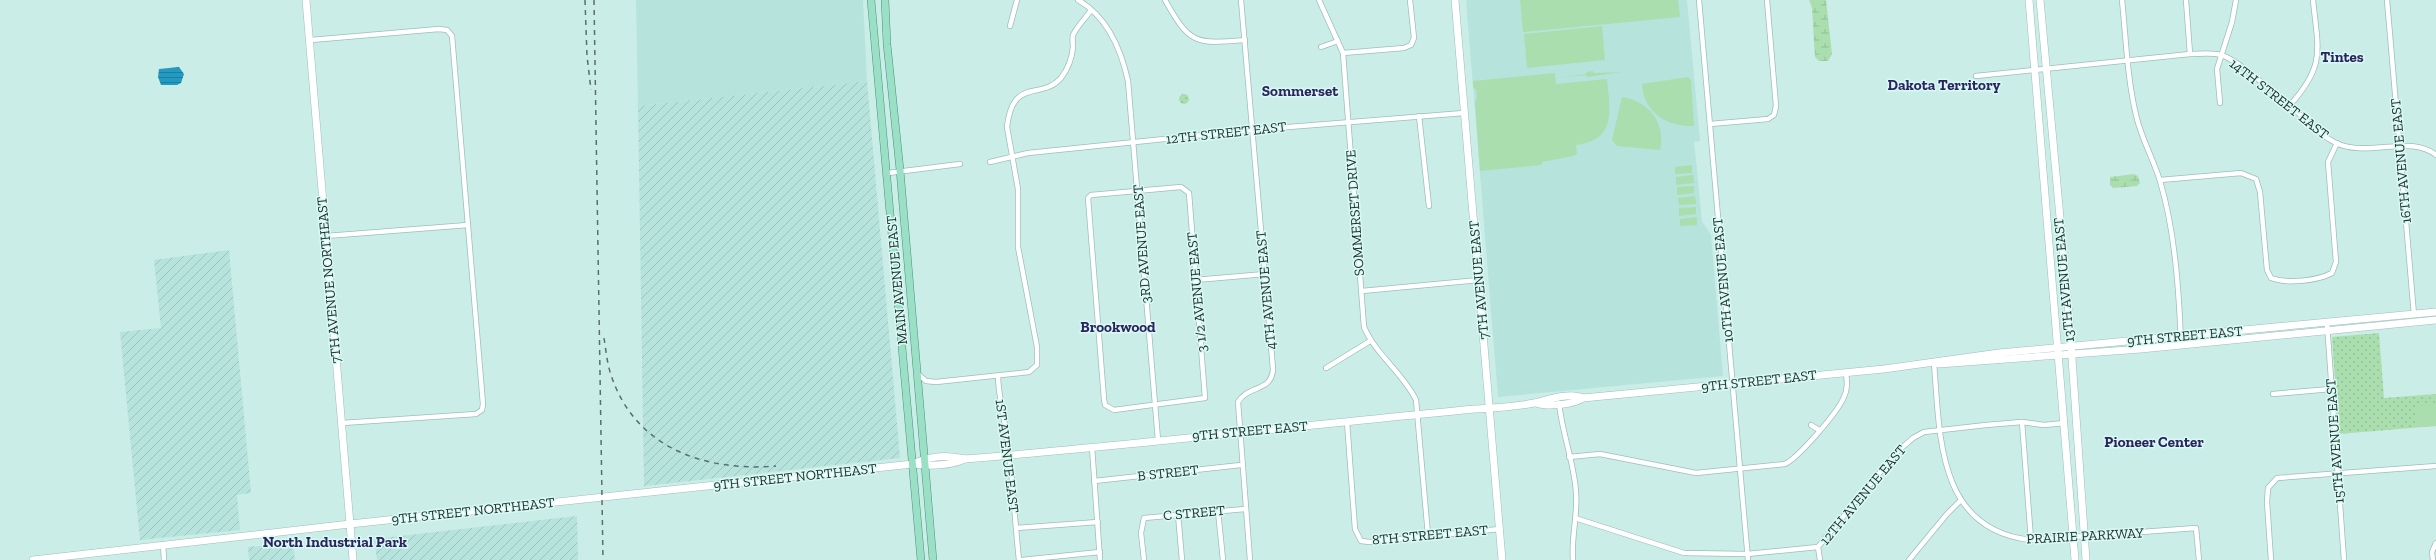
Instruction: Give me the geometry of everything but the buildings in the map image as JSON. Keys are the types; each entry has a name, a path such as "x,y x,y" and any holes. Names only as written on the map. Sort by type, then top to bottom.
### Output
{"main road":[{"name":"7TH AVENUE NORTHEAST","path":"306,0 353,560"},
{"name":"MAIN AVENUE EAST","path":"871,0 888,173 921,560"},
{"name":"MAIN AVENUE EAST","path":"885,0 887,44 900,170 926,462 933,560"},
{"name":"7TH AVENUE EAST","path":"1455,0 1502,560"},
{"name":"13TH AVENUE EAST","path":"2029,0 2060,355 2075,560"},
{"name":"13TH AVENUE EAST","path":"2040,0 2070,346 2086,560"},
{"name":"9TH STREET EAST","path":"1934,363 1946,365 2070,354 2181,340 2327,326 2436,312"},
{"name":"9TH STREET EAST","path":"2327,326 2415,323 2436,320"},
{"name":"9TH STREET EAST","path":"913,464 955,456 965,459 1010,455 1239,431 1489,408 1536,403 1578,396 1583,398 1934,363 1951,358 2059,347 2181,340"},
{"name":"9TH STREET EAST","path":"1536,403 1542,405 1578,401 1583,398"},
{"name":"9TH STREET NORTHEAST","path":"33,560 163,544 913,464"},
{"path":"919,535 925,560"}],"street":[{"path":"1010,26 1017,0"},
{"name":"3RD AVENUE EAST","path":"1078,0 1092,10 1109,29 1124,61 1128,81 1158,440"},
{"path":"1165,0 1180,25 1196,39 1206,42 1245,40"},
{"name":"4TH AVENUE EAST","path":"1241,0 1273,376 1267,385 1241,396 1238,402 1237,410 1250,560"},
{"name":"SOMMERSET DRIVE","path":"1319,0 1343,53 1364,327 1370,341 1410,387 1416,400 1428,535"},
{"path":"1343,53 1404,48 1411,45 1414,38 1410,0"},
{"name":"10TH AVENUE EAST","path":"1699,0 1748,560"},
{"path":"1710,124 1768,119 1774,115 1776,106 1767,0"},
{"path":"2122,0 2128,60 2138,125 2160,180 2172,238 2181,340"},
{"path":"2186,0 2190,54"},
{"path":"2220,104 2217,69 2232,22 2236,0"},
{"path":"2290,105 2305,88 2315,70 2317,43 2313,0"},
{"name":"16TH AVENUE EAST","path":"2388,0 2415,323"},
{"path":"918,374 923,380 929,382 998,376 1029,372 1034,369 1037,360 1037,347 1018,247 1019,200 1007,127 1013,103 1025,92 1048,86 1060,79 1070,63 1073,35 1092,10"},
{"path":"310,40 447,30 452,36 483,404 482,410 476,414 342,423"},
{"path":"1321,47 1338,41"},
{"name":"14TH STREET EAST","path":"1976,76 2190,54 2222,55 2244,68 2290,105 2317,131 2337,143 2358,148 2419,146 2429,149 2436,155"},
{"name":"12TH STREET EAST","path":"990,162 1013,158 1028,153 1133,142 1252,130 1464,113"},
{"path":"1419,116 1429,206"},
{"path":"2160,180 2240,173 2249,174 2256,179 2260,192 2267,270 2271,278 2278,281 2323,277 2332,273 2336,262 2328,162 2337,143"},
{"path":"888,173 900,170 960,164"},
{"name":"3 1/2 AVENUE EAST","path":"1138,191 1181,187 1186,189 1189,198 1205,386 1205,398 1202,400 1155,406"},
{"path":"1138,191 1091,195 1088,198 1088,214 1105,405 1114,410 1155,406"},
{"path":"326,236 468,225"},
{"path":"1195,280 1265,274"},
{"path":"1362,291 1479,280"},
{"name":"15TH AVENUE EAST","path":"2327,326 2344,560"},
{"path":"1326,368 1370,341"},
{"name":"PRAIRIE PARKWAY","path":"1934,363 1941,430 1948,475 1960,501 1976,518 1993,530 2013,538 2031,540 2196,528 2199,560"},
{"path":"1570,457 1600,454 1696,473 1777,466 1791,461 1819,430 1845,396 1846,372"},
{"name":"1ST AVENUE EAST","path":"998,376 1000,404 1006,426 1010,455 1018,560"},
{"path":"2273,394 2331,389"},
{"path":"1559,403 1562,431 1570,457 1576,491 1575,518 1571,545 1573,560"},
{"name":"8TH STREET EAST","path":"1347,422 1355,529 1361,541 1370,542 1500,529"},
{"path":"2022,422 2031,540"},
{"name":"12TH AVENUE EAST","path":"1820,560 1818,547 1901,448 1913,438 1924,432 2022,422 2044,425 2065,423"},
{"path":"1811,425 1819,430"},
{"path":"1092,447 1100,560"},
{"name":"B STREET","path":"1094,481 1242,465"},
{"path":"2271,560 2267,502 2268,488 2277,478 2436,466"},
{"path":"1909,560 1947,514 1960,501"},
{"name":"C STREET","path":"1144,560 1141,533 1143,520 1178,514 1245,508"},
{"path":"1218,511 1223,560"},
{"path":"1178,514 1182,560"},
{"path":"1575,518 1684,553 1747,554 1818,547"},
{"path":"1016,528 1098,522"},
{"path":"2433,560 2432,552 2436,543"},
{"path":"163,544 164,560"},
{"path":"1022,560 1100,552"}],"shaded area":[{"path":"636,0 863,0 867,81 638,106"},
{"path":"1466,0 1687,0 1700,141 1694,142 1702,221 1711,235 1723,376 1498,397"},
{"path":"867,81 900,458 644,486 638,106"},
{"path":"229,250 251,493 237,495 240,530 140,540 120,332 161,328 154,260"},
{"path":"577,516 578,560 377,560 374,539"},
{"path":"293,543 295,560 249,560 248,547"}],"green space":[{"path":"1520,0 1678,0 1680,17 1523,32"},
{"path":"1809,0 1826,0 1832,54 1828,61 1819,61 1815,57 1812,8"},
{"path":"1602,26 1605,60 1527,68 1524,34"},
{"path":"1593,71 1594,73 1622,72 1587,77 1586,75 1558,78 1586,74 1587,72"},
{"path":"1555,73 1556,84 1607,79 1609,112 1605,130 1599,137 1589,142 1576,145 1577,154 1573,156 1542,162 1542,165 1480,171 1475,102 1477,98 1476,90 1473,87 1473,81"},
{"path":"1688,77 1691,80 1694,126 1675,124 1666,121 1659,116 1647,103 1642,84"},
{"path":"1182,94 1186,94 1189,99 1186,104 1182,104 1179,101 1179,97"},
{"path":"1622,97 1632,99 1640,103 1653,115 1658,122 1660,131 1660,150 1617,146 1612,140"},
{"path":"1692,165 1692,173 1675,174 1675,167"},
{"path":"2134,174 2138,176 2140,183 2137,186 2113,188 2110,185 2110,177"},
{"path":"1693,175 1694,183 1676,185 1676,177"},
{"path":"1694,186 1694,193 1677,195 1677,187"},
{"path":"1695,196 1696,204 1679,205 1678,198"},
{"path":"1696,207 1696,214 1679,216 1679,208"},
{"path":"1697,217 1697,225 1680,226 1680,219"},
{"path":"2379,333 2384,398 2436,394 2436,426 2339,434 2332,337"},
{"path":"2436,405 2436,426 2416,427 2415,406"}],"water":[{"path":"179,67 184,74 181,83 177,85 161,85 158,77 159,69"}],"railway":[{"path":"585,0 587,56 591,90"},
{"path":"594,0 603,560"},
{"path":"604,338 611,375 622,400 637,421 655,437 676,450 699,459 724,465 750,467 776,466"}],"district":[{"name":"Tintes","path":"2342,57"},
{"name":"Dakota Territory","path":"1944,85"},
{"name":"Sommerset","path":"1300,91"},
{"name":"Brookwood","path":"1118,327"},
{"name":"Pioneer Center","path":"2154,442"},
{"name":"North Industrial Park","path":"335,542"}]}
